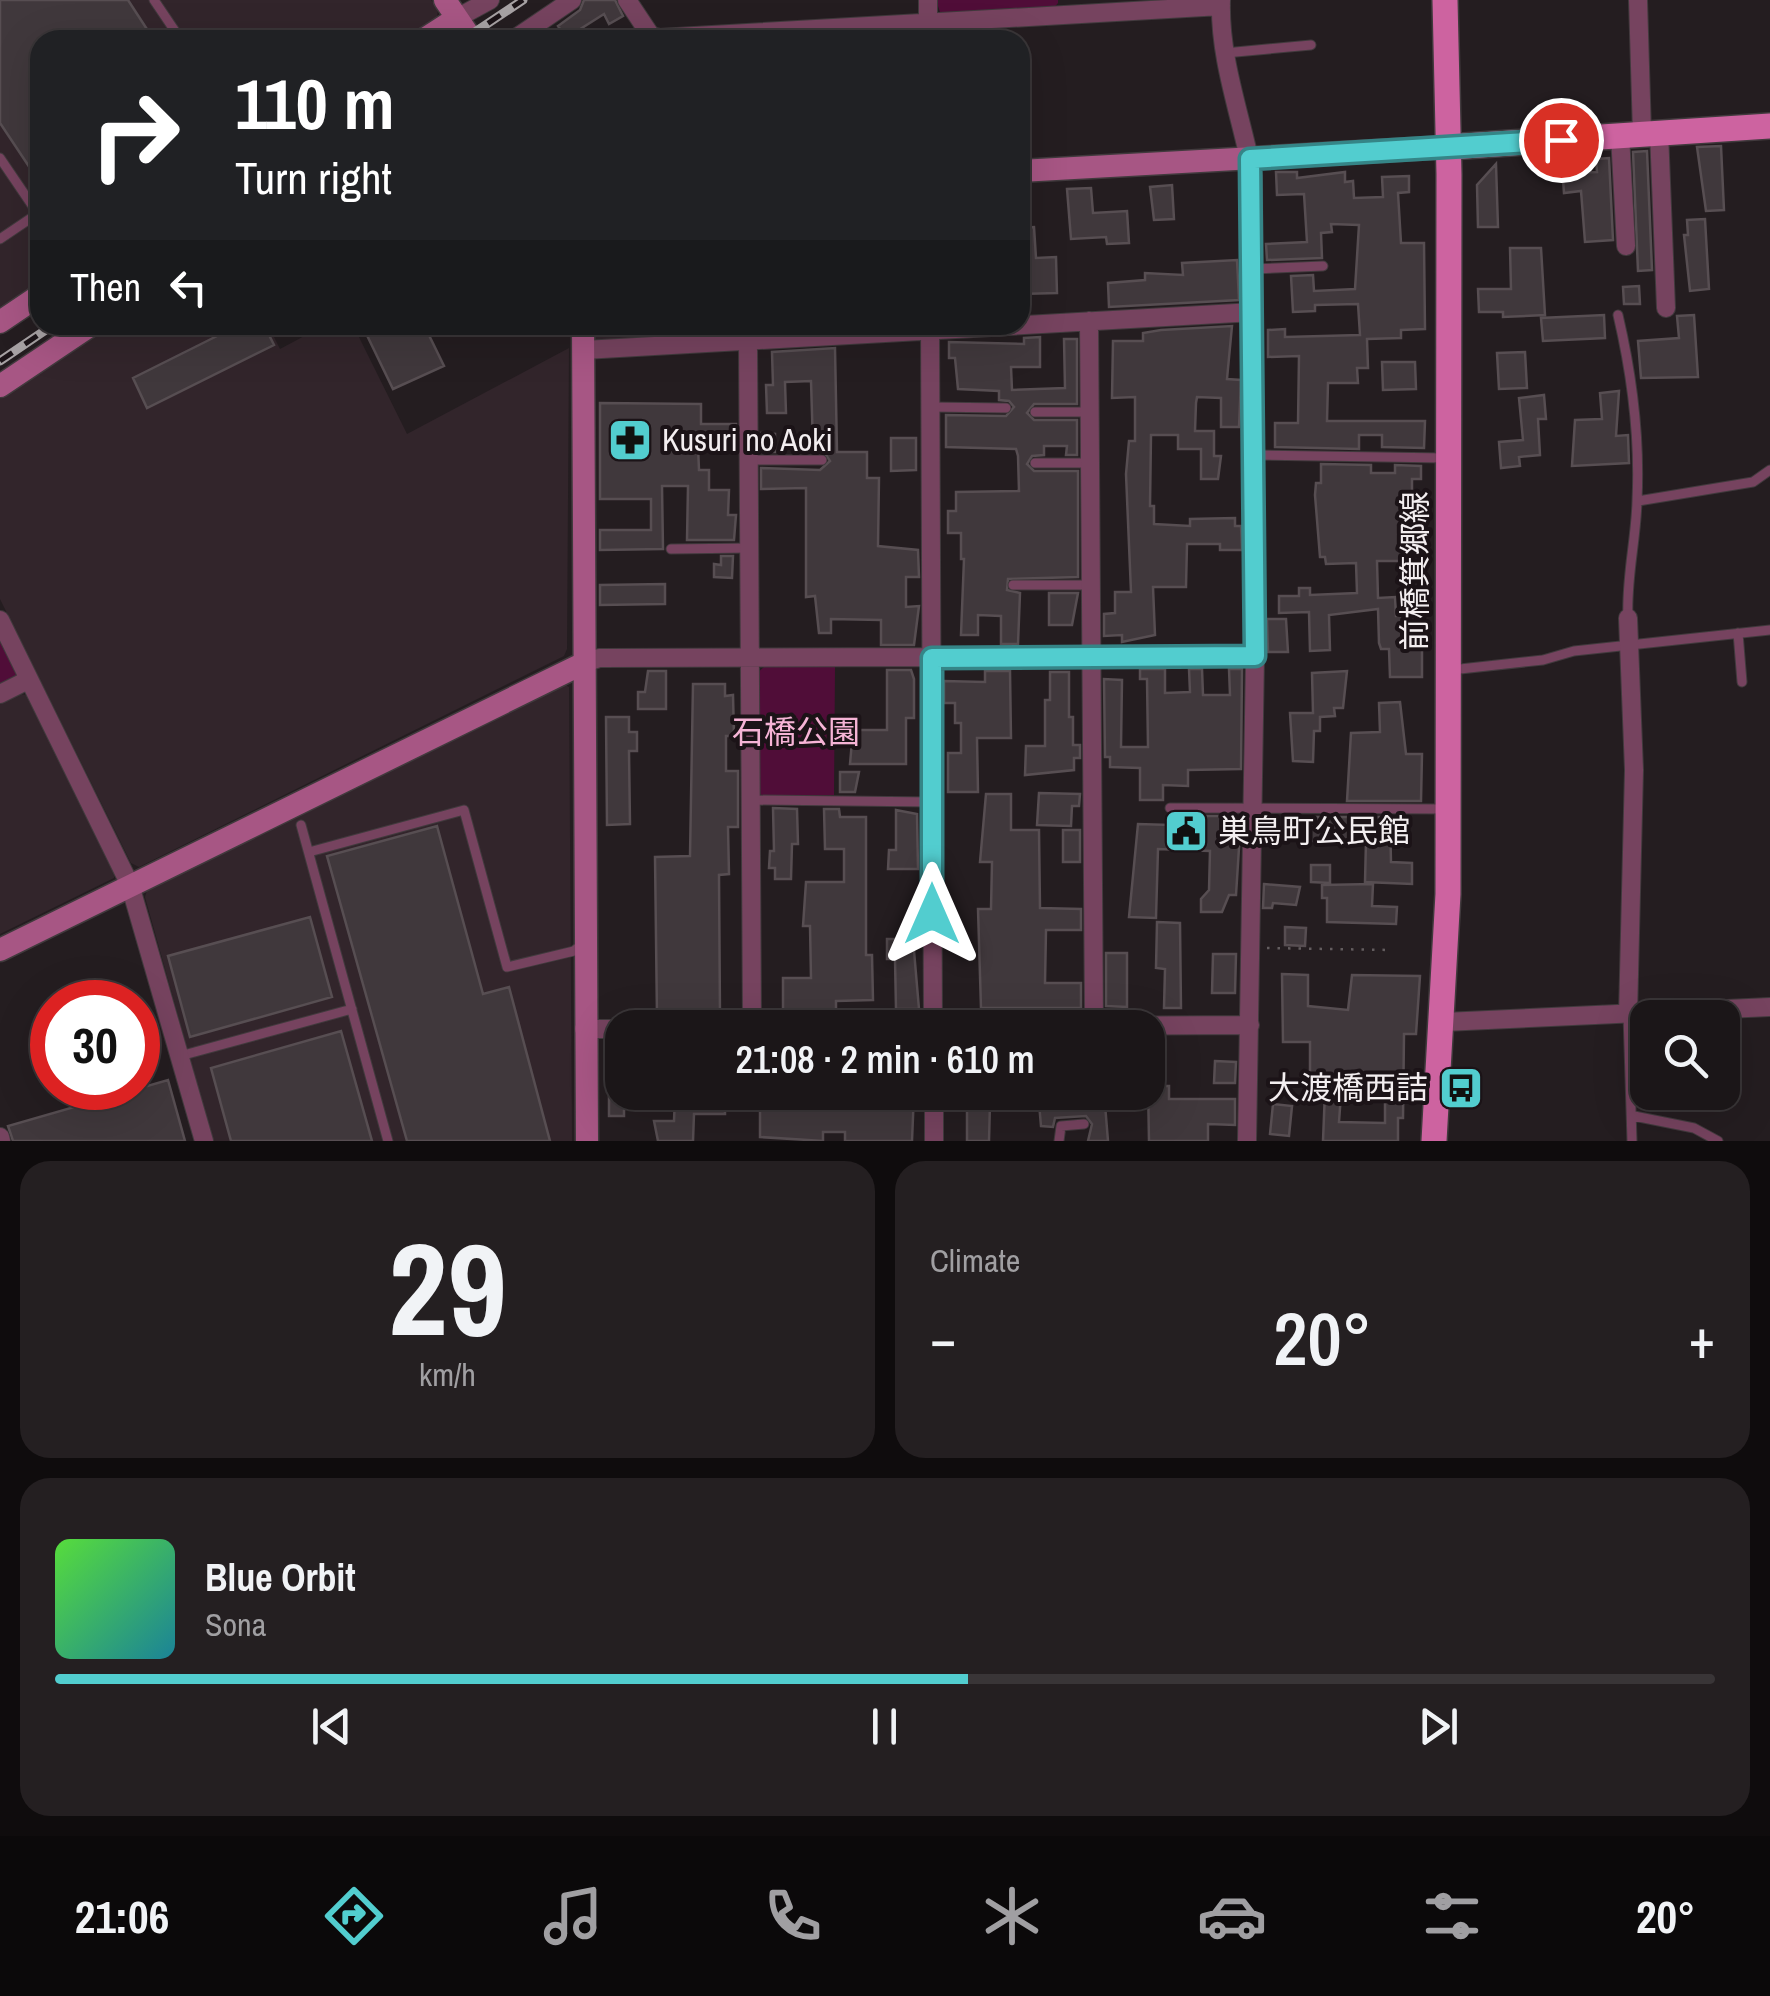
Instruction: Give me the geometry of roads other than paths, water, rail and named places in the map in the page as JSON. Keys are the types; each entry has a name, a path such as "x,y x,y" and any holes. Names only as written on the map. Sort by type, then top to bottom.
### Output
{"main road":[{"name":"前橋箕郷線","path":"1434,1141 1444,1022 1448,809 1449,147 1445,0"},
{"path":"1449,147 1770,126"}],"street":[{"path":"433,30 451,9 490,0"},
{"path":"528,30 572,0"},
{"path":"627,0 649,30"},
{"path":"928,0 928,30"},
{"path":"1638,0 1640,134 1666,308"},
{"path":"939,30 1066,7 1221,3 1224,53 1250,159 1254,269 1255,656 1246,1141"},
{"path":"451,9 465,30"},
{"path":"1626,246 1640,134"},
{"path":"1030,170 1449,147"},
{"path":"0,322 30,302"},
{"path":"1030,324 1254,312"},
{"path":"1089,321 1094,1010"},
{"path":"0,386 76,335"},
{"path":"583,335 586,1141"},
{"path":"584,350 839,335"},
{"path":"930,335 933,1010"},
{"path":"748,342 752,1010"},
{"path":"1628,618 1632,646 1628,1015"},
{"path":"0,620 130,885 204,1141"},
{"path":"0,950 599,658 1255,656"},
{"path":"0,694 28,680"},
{"path":"1444,1022 1770,1006"},
{"path":"1165,1024 1250,1025"},
{"path":"584,1030 605,1029"},
{"path":"934,1110 934,1141"}],"lane":[{"path":"154,0 174,30"},
{"path":"1224,53 1312,45"},
{"path":"0,158 30,200"},
{"path":"0,239 30,219"},
{"path":"1254,269 1323,266"},
{"path":"1618,315 1632,380 1638,501 1626,587 1628,618"},
{"path":"930,407 1006,408"},
{"path":"1036,412 1091,412"},
{"path":"1255,455 1447,458"},
{"path":"749,460 822,460"},
{"path":"1035,463 1091,463"},
{"path":"1638,501 1753,482 1770,470"},
{"path":"672,548 750,548"},
{"path":"1013,585 1092,585"},
{"path":"1448,670 1770,630"},
{"path":"1738,633 1742,682"},
{"path":"751,800 932,802"},
{"path":"1170,808 1448,809"},
{"path":"308,852 464,810 507,967 574,951 583,943"},
{"path":"301,825 388,1141"},
{"path":"180,1056 352,1009"},
{"path":"1628,1015 1632,1141"},
{"path":"1634,1116 1694,1128 1718,1141"},
{"path":"1059,1141 1061,1126 1084,1124"}],"railway":[{"path":"478,30 523,0"},
{"path":"0,361 38,335"}],"place":[{"name":"Kusuri no Aoki","path":"630,440"},
{"name":"巣鳥町公民館","path":"1186,831"},
{"name":"大渡橋西詰","path":"1461,1088"}],"park label":[{"name":"石橋公園","path":"796,732"}]}
